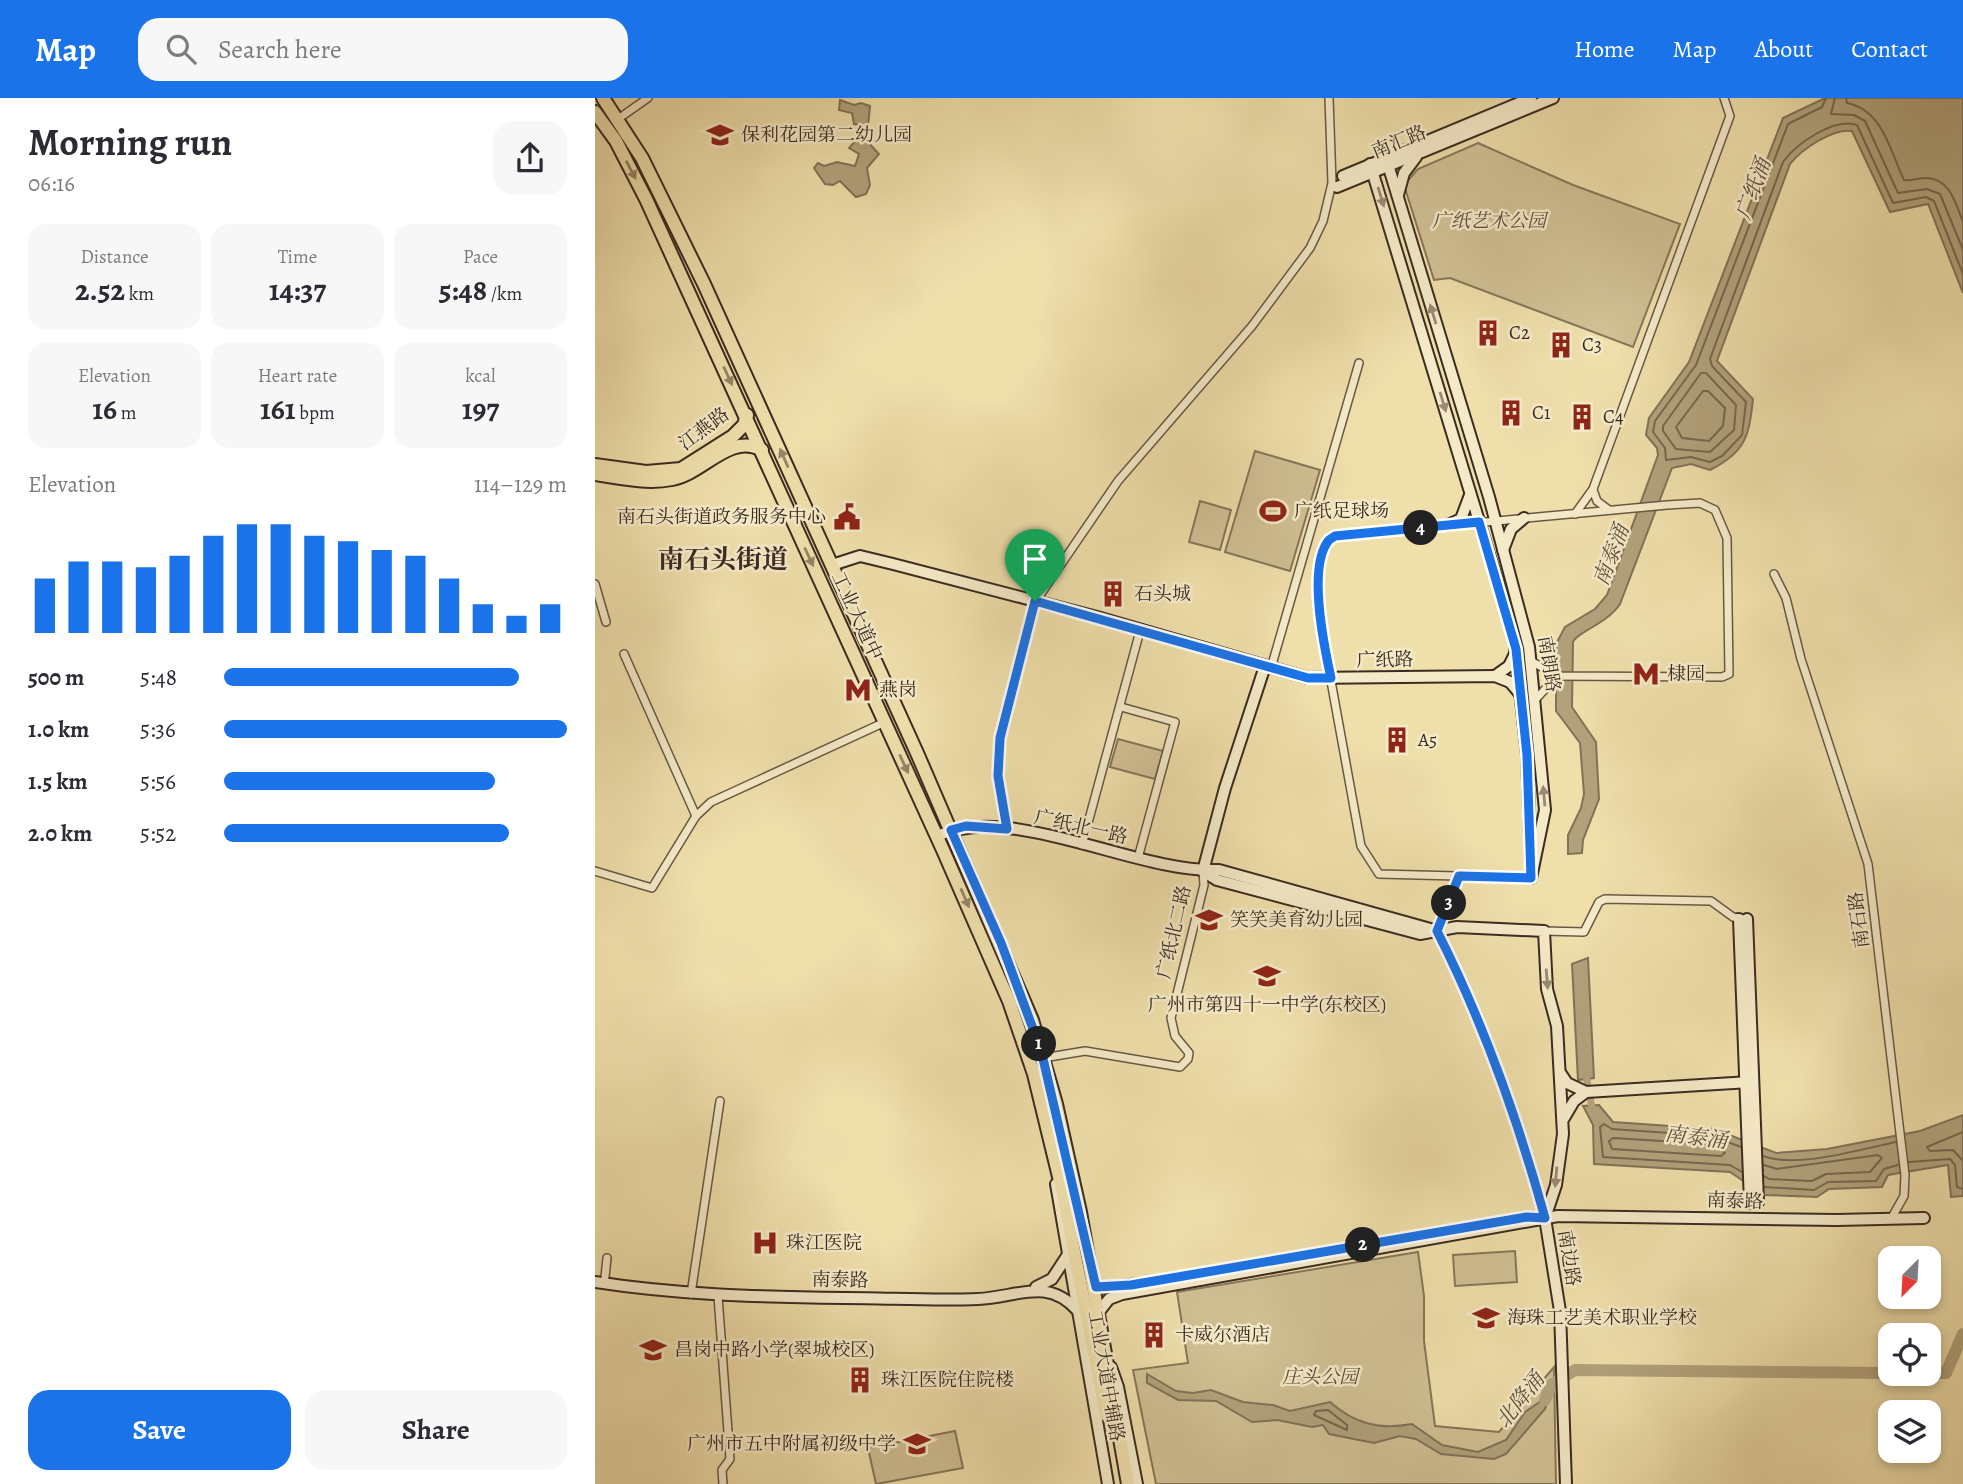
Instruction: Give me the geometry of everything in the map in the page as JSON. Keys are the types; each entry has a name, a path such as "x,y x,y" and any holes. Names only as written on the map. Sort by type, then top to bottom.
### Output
{"main road":[{"path":"603,98 663,198 832,565 1011,969 1043,1058 1080,1212 1098,1312 1099,1351 1119,1484"},
{"name":"工业大道中","path":"595,112 616,141 646,199 747,415 1009,1001 1034,1074 1099,1351"},
{"name":"江燕路","path":"595,465 646,472 681,469 733,436 744,425 747,415"},
{"name":"江燕路","path":"595,474 641,480 671,479 695,471 738,444 750,444 762,450"},
{"path":"1099,1351 1128,1484"}],"street":[{"path":"618,119 649,98"},
{"name":"南汇路","path":"1343,176 1531,98"},
{"name":"南汇路","path":"1337,187 1553,98"},
{"path":"1576,513 1593,489 1730,116 1724,98"},
{"path":"1007,829 998,776 1000,738 1035,601 1118,481 1252,326 1310,248 1323,221 1332,183 1327,99"},
{"path":"1398,198 1403,173 1421,152"},
{"name":"南朗路","path":"1386,158 1476,456 1531,661 1545,818 1531,878"},
{"name":"南朗路","path":"1370,164 1516,649 1531,878"},
{"path":"1391,230 1398,223 1407,227"},
{"path":"1268,667 1359,363"},
{"path":"1461,461 1470,464 1476,456"},
{"path":"1593,489 1597,501 1612,510"},
{"path":"1448,525 1457,522 1464,514 1470,492"},
{"path":"1531,661 1554,676 1722,677 1730,674 1725,527 1715,510 1704,504 1667,505 1335,536 1326,542 1319,565 1317,604 1360,846 1379,874 1531,878"},
{"path":"1502,553 1511,529 1524,518"},
{"name":"广纸路","path":"832,565 860,556 1035,601 1308,678 1495,676"},
{"name":"南石路","path":"1774,574 1793,623 1801,659 1868,864 1905,1175 1904,1196 1891,1219"},
{"path":"1499,586 1504,580 1511,581"},
{"path":"595,584 606,622"},
{"path":"1082,845 1140,631"},
{"path":"1495,676 1509,666 1516,649"},
{"path":"624,654 696,816"},
{"name":"广纸北二路","path":"1043,1058 1085,1051 1180,1067 1188,1059 1189,1053 1175,1036 1171,1018 1204,885 1203,871 1225,788 1268,667"},
{"path":"1495,676 1510,682 1521,696"},
{"path":"1536,699 1554,676"},
{"path":"1121,707 1175,722 1137,858"},
{"path":"595,871 652,888 696,816 711,802 885,722"},
{"name":"广纸北一路","path":"937,836 966,826 1007,829 1203,871 1217,880 1420,934 1457,927 1544,931"},
{"path":"1437,931 1459,876"},
{"path":"1545,1218 1557,1180 1562,1123 1557,1026 1547,985 1544,931 1584,932 1599,902 1605,899 1711,901 1743,919 1754,1202"},
{"name":"南边路","path":"1437,931 1490,1054 1530,1163 1545,1218 1560,1320 1566,1484"},
{"path":"1559,1070 1567,1083 1586,1092 1749,1082"},
{"path":"1562,1123 1570,1106 1586,1092"},
{"path":"691,1291 720,1101"},
{"name":"工业大道中辅路","path":"1053,1150 1067,1256 1108,1484"},
{"name":"南泰路","path":"1098,1312 1112,1298 1129,1292 1545,1218 1594,1214 1924,1218"},
{"name":"南泰路","path":"1093,1285 1106,1288 1131,1285 1527,1217 1545,1218"},
{"name":"南泰路","path":"691,1291 988,1293 1045,1284 1059,1271 1067,1256"},
{"path":"598,1278 607,1258"},
{"name":"南泰路","path":"598,1278 718,1296 978,1299 1050,1290 1067,1299 1077,1310"},
{"path":"718,1296 730,1459 722,1470 723,1484"},
{"name":"工业大道中辅路","path":"1099,1351 1118,1387 1137,1484"}],"green space":[{"name":"广纸艺术公园","path":"1478,143 1573,185 1680,224 1633,347 1450,278 1434,280 1404,185 1418,169"},
{"name":"广纸足球场","path":"1255,451 1320,470 1290,571 1225,552"},
{"path":"1200,501 1231,510 1220,550 1189,542"},
{"path":"1118,739 1163,751 1155,779 1110,767"},
{"path":"1515,1251 1517,1282 1455,1286 1453,1255"},
{"name":"庄头公园","path":"1418,1252 1424,1296 1424,1341 1435,1426 1499,1432 1554,1367 1556,1484 1156,1484 1133,1370 1188,1363 1177,1292"},
{"path":"955,1431 963,1468 876,1484 868,1448"}],"water":[{"path":"1825,98 1963,98 1963,293 1928,204 1890,212 1852,131 1827,136 1802,152 1790,164 1717,361 1753,399 1750,423 1743,442 1731,457 1710,470 1691,464 1672,468 1620,604 1608,617 1573,642 1572,707 1596,742 1599,799 1583,840 1582,853 1568,854 1568,835 1581,808 1584,794 1580,743 1556,711 1556,644 1565,627 1595,609 1607,595 1658,455 1657,448 1646,435 1649,418 1689,362 1783,118"},
{"path":"840,100 854,105 861,103 870,106 868,126 854,124 852,113 839,110"},
{"path":"857,139 866,140 879,154 867,168 870,185 866,194 856,197 840,181 833,185 825,184 814,168 818,163 824,166 837,162 855,166 859,154 849,148"},
{"path":"1588,958 1594,1078 1578,1080 1572,964"},
{"path":"1599,1105 1613,1122 1714,1129 1776,1153 1827,1149 1920,1131 1963,1115 1963,1196 1951,1197 1948,1165 1888,1175 1882,1187 1829,1189 1817,1197 1764,1195 1730,1172 1594,1164 1593,1125 1583,1106"},
{"path":"1147,1374 1176,1391 1193,1393 1211,1390 1243,1402 1273,1405 1290,1411 1330,1402 1358,1420 1389,1426 1412,1424 1442,1445 1478,1452 1506,1440 1525,1412 1544,1399 1552,1387 1545,1409 1506,1454 1494,1459 1441,1454 1416,1439 1400,1436 1374,1443 1329,1434 1323,1425 1312,1427 1277,1420 1252,1422 1216,1401 1178,1400 1147,1383"}],"waterway":[{"name":"南泰涌","path":"1585,1070 1593,1113"},
{"name":"北降涌","path":"1941,1373 1946,1373 1963,1334"},
{"name":"北降涌","path":"1545,1400 1551,1385 1575,1370 1878,1373"}],"place":[{"name":"保利花园第二幼儿园","path":"720,135"},
{"name":"C2","path":"1488,333"},
{"name":"C3","path":"1561,345"},
{"name":"C1","path":"1511,413"},
{"name":"C4","path":"1582,417"},
{"name":"广纸足球场","path":"1273,511"},
{"name":"南石头街道政务服务中心","path":"847,517"},
{"name":"石头城","path":"1113,594"},
{"name":"棣园","path":"1646,674"},
{"name":"燕岗","path":"858,690"},
{"name":"A5","path":"1397,740"},
{"name":"笑笑美育幼儿园","path":"1209,920"},
{"name":"广州市第四十一中学(东校区)","path":"1267,976"},
{"name":"珠江医院","path":"765,1243"},
{"name":"海珠工艺美术职业学校","path":"1486,1318"},
{"name":"卡威尔酒店","path":"1154,1335"},
{"name":"昌岗中路小学(翠城校区)","path":"653,1350"},
{"name":"珠江医院住院楼","path":"860,1380"},
{"name":"广州市五中附属初级中学","path":"917,1444"}],"district":[{"name":"南石头街道","path":"723,559"}],"route":[{"path":"1479,522 1506,606 1516,649 1527,755 1531,878 1459,876 1437,931 1490,1054 1530,1163 1545,1218 1527,1217 1438,1231 1131,1285 1099,1288 1093,1285 1056,1104 1032,1020 951,830 966,826 1007,829 998,776 1000,738 1035,601 1308,678 1331,678 1317,604 1319,565 1324,545 1335,536 1479,522"}],"water label":[{"name":"广纸涌","path":"1753,189"}]}
